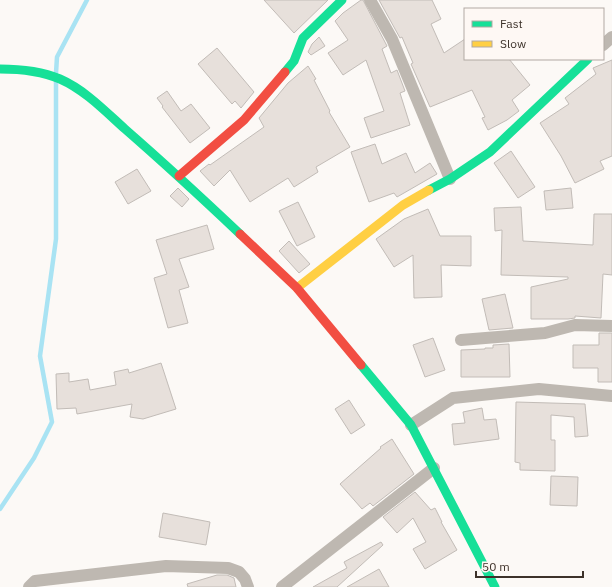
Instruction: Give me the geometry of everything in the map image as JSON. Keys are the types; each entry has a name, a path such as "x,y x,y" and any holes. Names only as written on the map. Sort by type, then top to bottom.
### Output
{"street":[{"path":"180,176 244,120 294,61 303,38 342,0"},
{"path":"370,0 392,39 450,179"},
{"path":"604,44 612,37"},
{"path":"297,288 403,205 450,179 490,152 587,60"},
{"path":"0,69 24,69 42,72 64,79 81,90 97,102 180,176 297,288 411,425 495,587"},
{"path":"461,340 545,333 575,325 612,326"},
{"path":"411,425 453,398 539,389 612,396"},
{"path":"282,587 434,468"},
{"path":"29,587 35,581 166,566 228,568 238,572 245,579 248,587"}],"building":[{"path":"264,0 328,0 294,33"},
{"path":"363,0 387,46 382,49 391,73 397,70 405,91 400,93 410,125 371,138 364,118 384,111 366,60 343,75 328,53 348,40 335,21"},
{"path":"379,0 432,0 441,19 431,24 444,53 464,40 464,60 510,60 530,85 512,100 519,111 507,120 488,130 482,118 485,117 472,90 430,107 411,64 413,63 402,37 400,38"},
{"path":"319,37 325,46 311,55 308,52 312,44"},
{"path":"217,48 254,92 241,108 235,101 232,104 198,64"},
{"path":"612,60 612,156 600,161 604,169 575,183 561,156 540,123 569,104 565,98 596,74 593,68"},
{"path":"308,66 316,79 314,80 330,111 329,112 350,147 316,167 318,172 294,187 288,178 250,202 230,170 214,186 200,171 264,127 259,118 288,83"},
{"path":"167,91 181,111 191,104 210,128 190,143 162,107 163,106 157,98"},
{"path":"375,144 382,164 406,153 415,173 430,163 437,174 397,197 394,193 369,202 351,152"},
{"path":"511,151 535,187 518,198 494,163"},
{"path":"137,169 151,191 128,204 115,182"},
{"path":"178,188 189,199 182,207 170,196"},
{"path":"571,188 573,208 546,210 544,191"},
{"path":"298,202 315,237 297,246 279,211"},
{"path":"521,207 523,241 593,245 594,214 612,214 612,275 603,274 601,318 575,316 575,318 568,319 531,319 531,287 568,279 568,277 501,275 502,230 495,231 494,208"},
{"path":"428,209 440,236 471,236 471,266 441,265 442,297 414,298 413,255 394,267 376,239 404,219"},
{"path":"207,225 214,249 179,259 189,287 179,290 188,323 168,328 154,278 167,274 156,240"},
{"path":"289,241 310,264 299,273 279,251"},
{"path":"505,294 513,328 489,330 482,299"},
{"path":"599,333 612,333 612,382 598,382 598,368 573,368 573,345 599,345"},
{"path":"433,338 445,370 425,377 413,345"},
{"path":"509,344 510,377 461,377 461,350 493,348 493,345"},
{"path":"161,363 176,409 143,419 130,417 132,404 77,414 76,408 57,409 56,374 69,373 69,382 88,379 90,390 116,385 114,372 128,369 129,373"},
{"path":"349,400 365,425 351,434 335,409"},
{"path":"516,402 585,404 588,436 575,437 574,417 551,415 551,440 555,440 555,471 520,470 520,463 515,462"},
{"path":"482,408 484,420 496,419 499,439 454,445 452,424 465,423 463,412"},
{"path":"392,439 414,474 373,506 370,503 362,509 340,484 381,448 380,447"},
{"path":"551,476 578,477 577,506 550,505"},
{"path":"415,492 431,510 435,508 457,550 425,569 413,549 426,542 413,518 397,533 383,517"},
{"path":"163,513 210,522 206,545 159,537"},
{"path":"381,542 383,545 337,587 313,587 347,568 344,562"},
{"path":"379,569 389,587 347,587"},
{"path":"217,575 227,575 234,578 236,587 188,587 187,584"}],"waterway":[{"path":"56,73 57,57 87,0"},
{"path":"0,509 34,458 52,422 40,356 56,239 56,81"}],"traffic: fast":[{"path":"285,72 294,61 303,38 342,0"},
{"path":"429,190 450,179 490,152 587,60"},
{"path":"0,69 23,70 46,74 60,79 78,89 102,108 240,234"},
{"path":"361,365 411,425 495,587"}],"traffic: slow":[{"path":"297,288 403,205 429,190"}],"traffic: jam":[{"path":"179,176 244,120 285,72"},
{"path":"240,234 297,288 361,365"}]}
